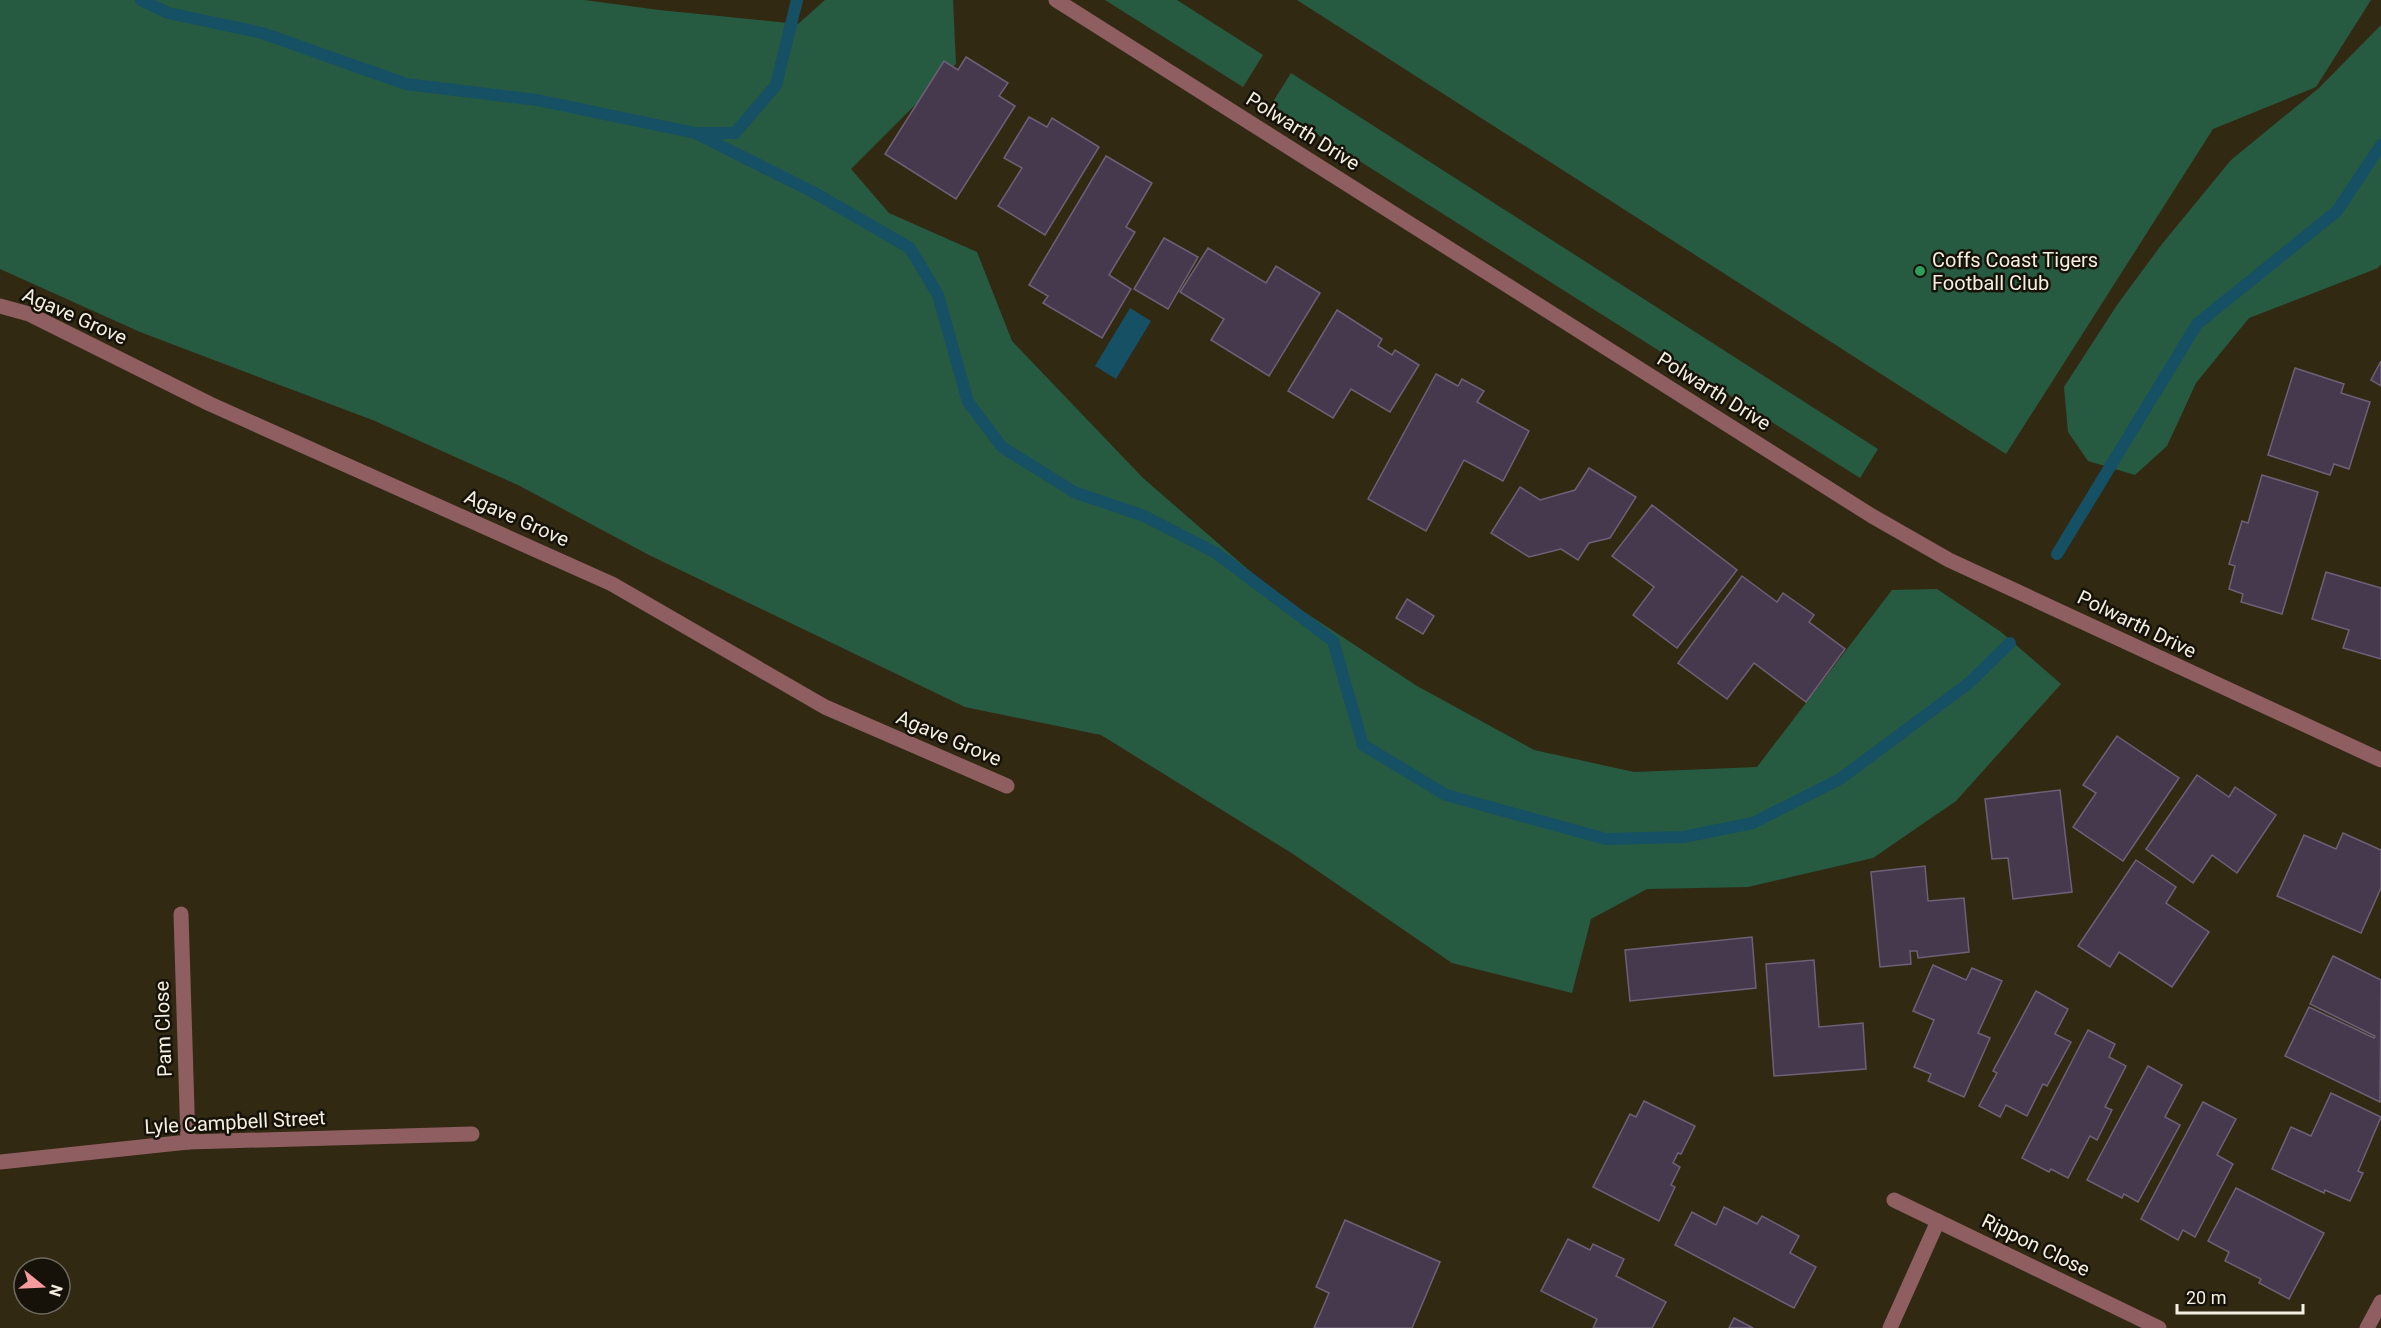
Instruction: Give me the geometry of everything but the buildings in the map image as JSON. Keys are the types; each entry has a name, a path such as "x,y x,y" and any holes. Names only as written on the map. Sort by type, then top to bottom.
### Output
{"street":[{"name":"Polwarth Drive","path":"1056,0 1872,516 1949,560 2381,760"},
{"name":"Agave Grove","path":"0,306 28,314 210,404 612,584 825,707 1007,786"},
{"name":"Pam Close","path":"181,914 188,1143"},
{"name":"Lyle Campbell Street","path":"0,1162 188,1143 472,1134"},
{"name":"Rippon Close","path":"1894,1200 2159,1328"},
{"path":"1890,1328 1938,1221"},
{"path":"2367,1328 2381,1302"}],"green space":[{"path":"0,0 584,0 798,24 825,0 953,0 956,64 851,169 889,213 977,252 1012,341 1143,478 1274,592 1417,686 1534,750 1634,772 1757,767 1892,590 1937,589 2001,632 2061,684 1956,801 1873,858 1748,887 1647,889 1591,919 1572,993 1452,963 1293,854 1101,735 965,707 649,555 518,485 375,421 140,332 0,269"},
{"path":"1105,0 1177,0 1263,55 1243,87"},
{"name":"Coffs Coast Tigers Football Club","path":"1297,0 2371,0 2316,87 2213,129 2006,454"},
{"path":"2381,25 2381,264 2378,268 2249,318 2196,383 2167,446 2135,475 2088,461 2068,432 2064,387 2117,305 2162,244 2231,160 2319,88"},
{"path":"1291,73 1878,449 1860,478 1271,105"}],"water":[{"path":"1130,308 1151,321 1116,379 1095,366"}],"waterway":[{"path":"141,0 168,13 262,33 406,84 537,100 695,133 735,133 776,85 797,0"},
{"path":"695,133 813,192 910,248 938,295 968,402 1002,447 1074,492 1144,516 1216,553 1333,641 1363,745 1446,795 1606,839 1683,837 1753,823 1840,779 1969,683 2010,643"},
{"path":"2057,554 2197,324 2337,211 2381,145"}],"place":[{"name":"Coffs Coast Tigers Football Club","path":"1920,271"}]}
